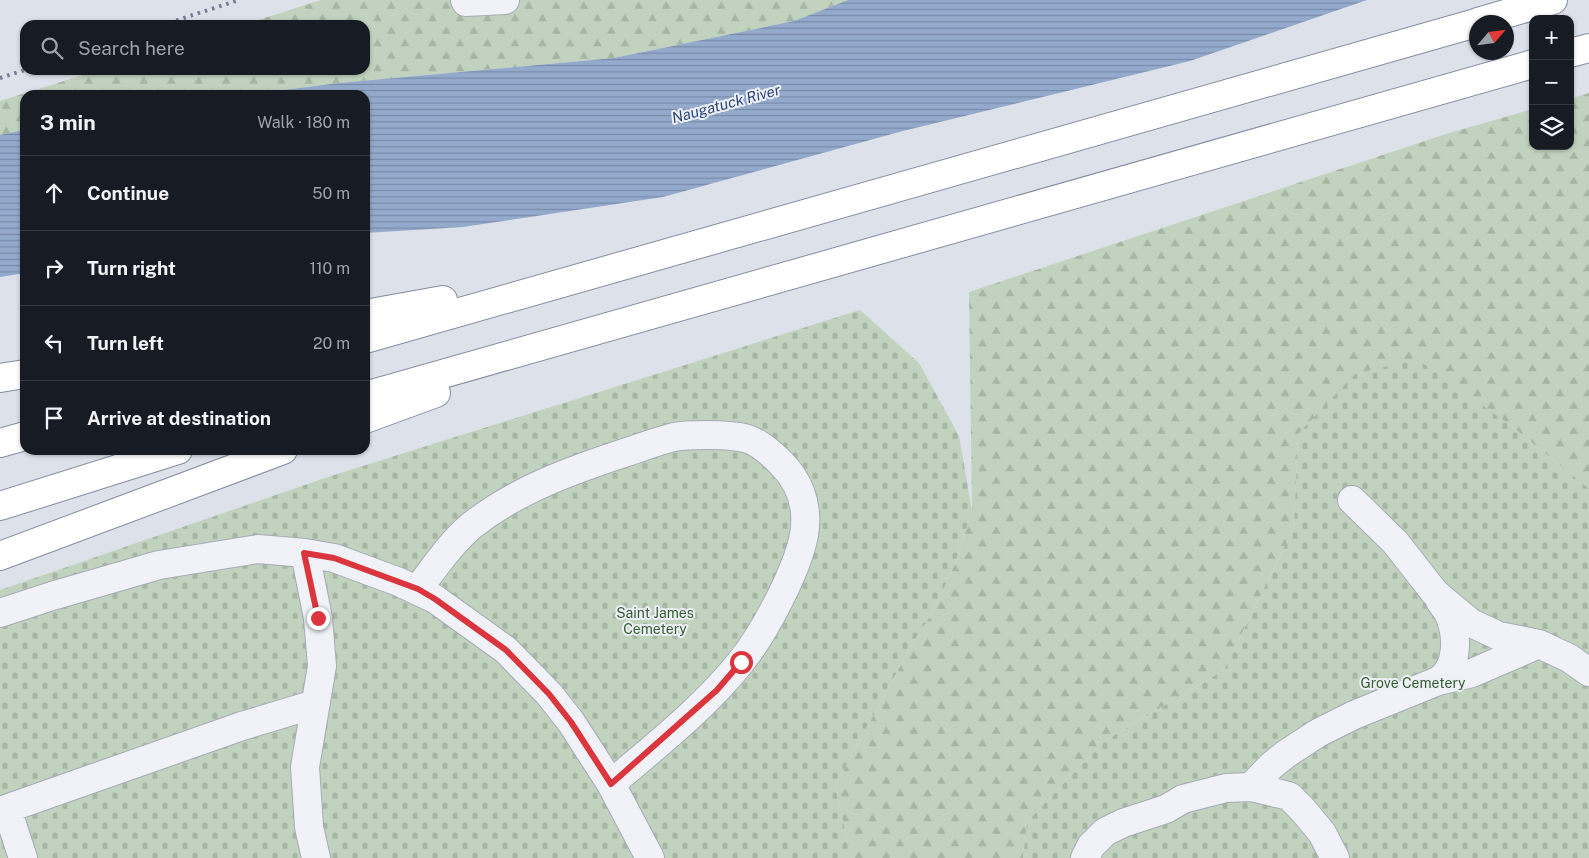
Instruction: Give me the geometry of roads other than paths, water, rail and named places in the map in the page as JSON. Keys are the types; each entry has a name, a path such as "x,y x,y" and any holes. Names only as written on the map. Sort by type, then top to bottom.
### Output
{"highway":[{"path":"1503,15 1553,0"},
{"path":"370,338 1469,25"},
{"path":"1574,52 1589,48"},
{"path":"370,395 1529,65"},
{"path":"370,313 588,275"},
{"path":"370,417 630,320"},
{"path":"0,378 20,375"},
{"path":"0,444 20,438"},
{"path":"0,506 162,455"},
{"path":"0,556 270,455"}],"lane":[{"path":"464,0 466,2 504,0"},
{"path":"418,589 450,547 469,528 492,510 535,486 587,465 675,437 714,435 748,439 772,453 791,473 800,490 805,510 804,540 788,582 763,630 741,662 723,683 611,784"},
{"path":"1352,500 1395,542 1435,593 1450,616 1455,634 1454,660 1443,678 1438,681"},
{"path":"0,614 52,596 159,565 258,549 334,558 418,589 506,650 549,694 571,722 611,784 650,858"},
{"path":"304,553 318,618 322,666 305,768 309,827 316,858"},
{"path":"1435,593 1471,623 1499,636 1539,644 1569,658 1589,672"},
{"path":"1252,787 1271,766 1318,733 1354,715 1438,681 1472,673 1539,644"},
{"path":"24,858 3,810 242,726 315,704"},
{"path":"1085,858 1091,846 1105,832 1123,823 1166,810 1183,798 1226,788 1252,787 1289,796 1322,833 1335,858"}],"water":[{"name":"Naugatuck River","path":"848,0 1367,0 1190,61 899,132 663,197 463,227 370,233 370,90 284,90 339,83 614,58 794,21"},
{"path":"20,131 20,274 0,277 0,135"}],"railway":[{"path":"177,20 239,0"},
{"path":"0,78 20,72"}],"park label":[{"name":"Saint James Cemetery","path":"655,622"},
{"name":"Grove Cemetery","path":"1413,683"}]}
